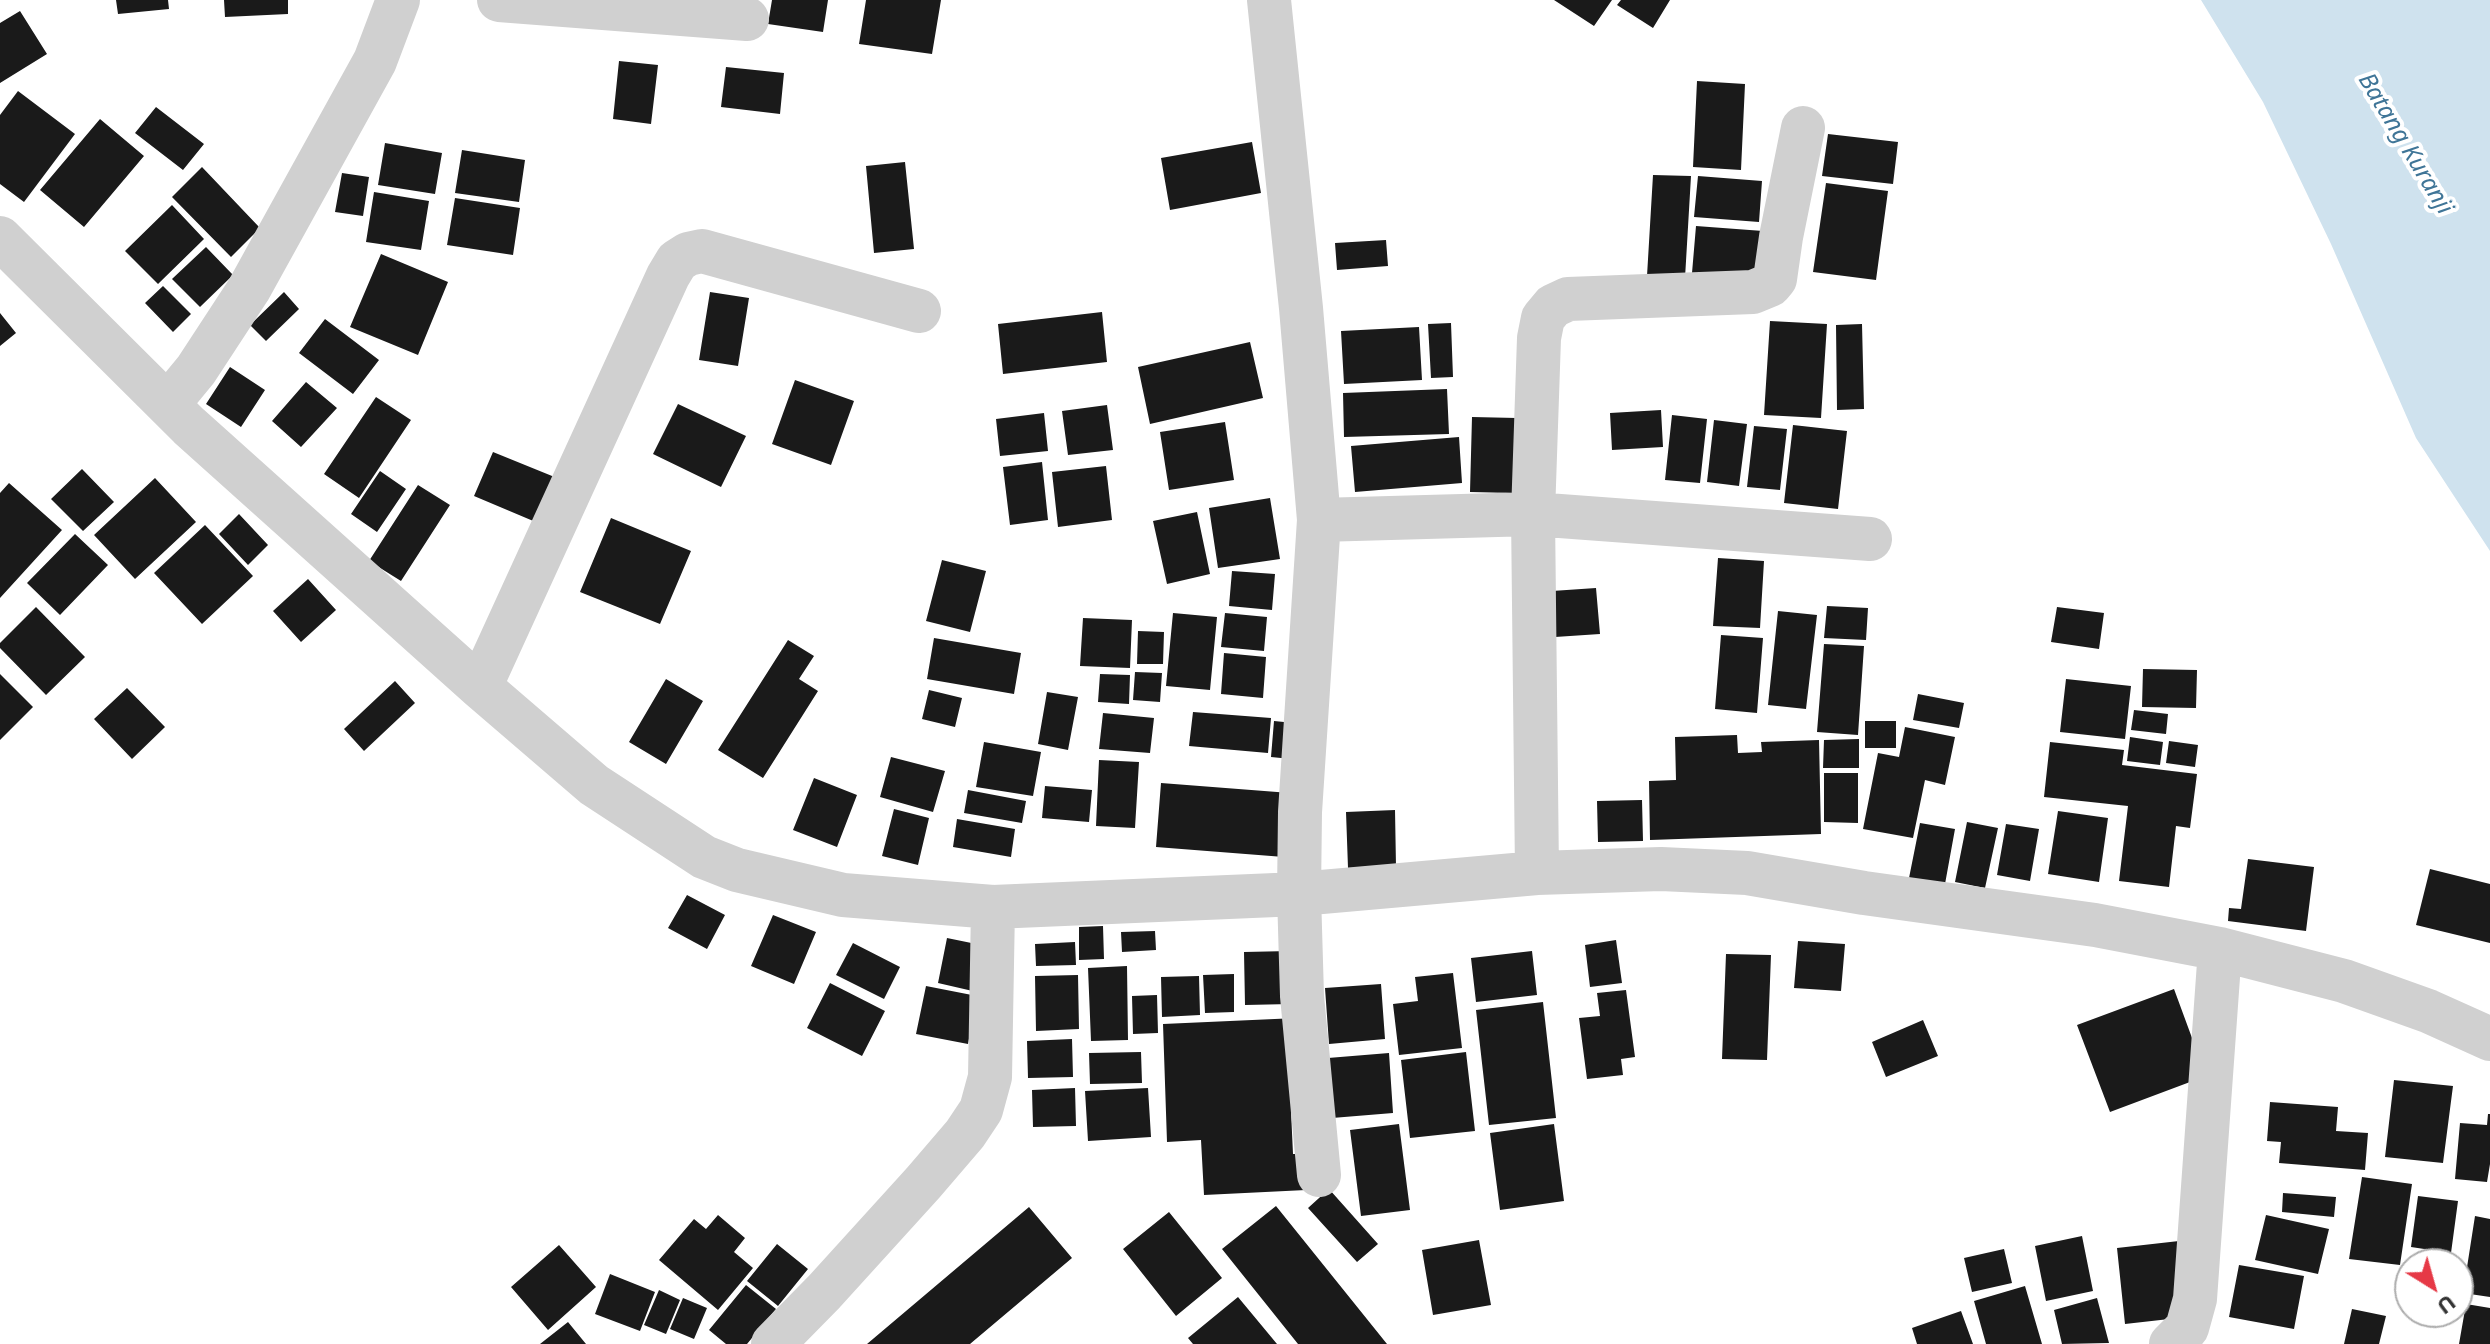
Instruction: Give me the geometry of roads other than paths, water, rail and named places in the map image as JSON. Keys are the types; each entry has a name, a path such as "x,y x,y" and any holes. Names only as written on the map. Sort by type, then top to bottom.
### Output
{"street":[{"path":"168,404 196,370 249,289 375,61 398,0"},
{"path":"499,0 747,19"},
{"path":"1269,0 1319,520 1300,812 1299,894 1302,996 1319,1175"},
{"path":"1537,873 1533,514 1539,338 1543,318 1553,306 1568,299 1753,292 1770,285 1775,279 1803,128"},
{"path":"0,238 168,404 480,687 594,785 704,857 737,870 843,895 993,907 1299,894 1537,873 1661,869 1747,873 1864,893 2095,925 2220,949 2344,981 2428,1011 2490,1039"},
{"path":"480,687 677,261 688,254 702,251 919,311"},
{"path":"1319,520 1533,514 1870,539"},
{"path":"773,1344 923,1183 965,1134 981,1110 990,1077 993,907"},
{"path":"2171,1344 2187,1328 2195,1299 2220,949"}],"water":[{"name":"Batang Kuranji","path":"2201,0 2490,0 2490,551 2416,438 2331,244 2263,102"}]}
